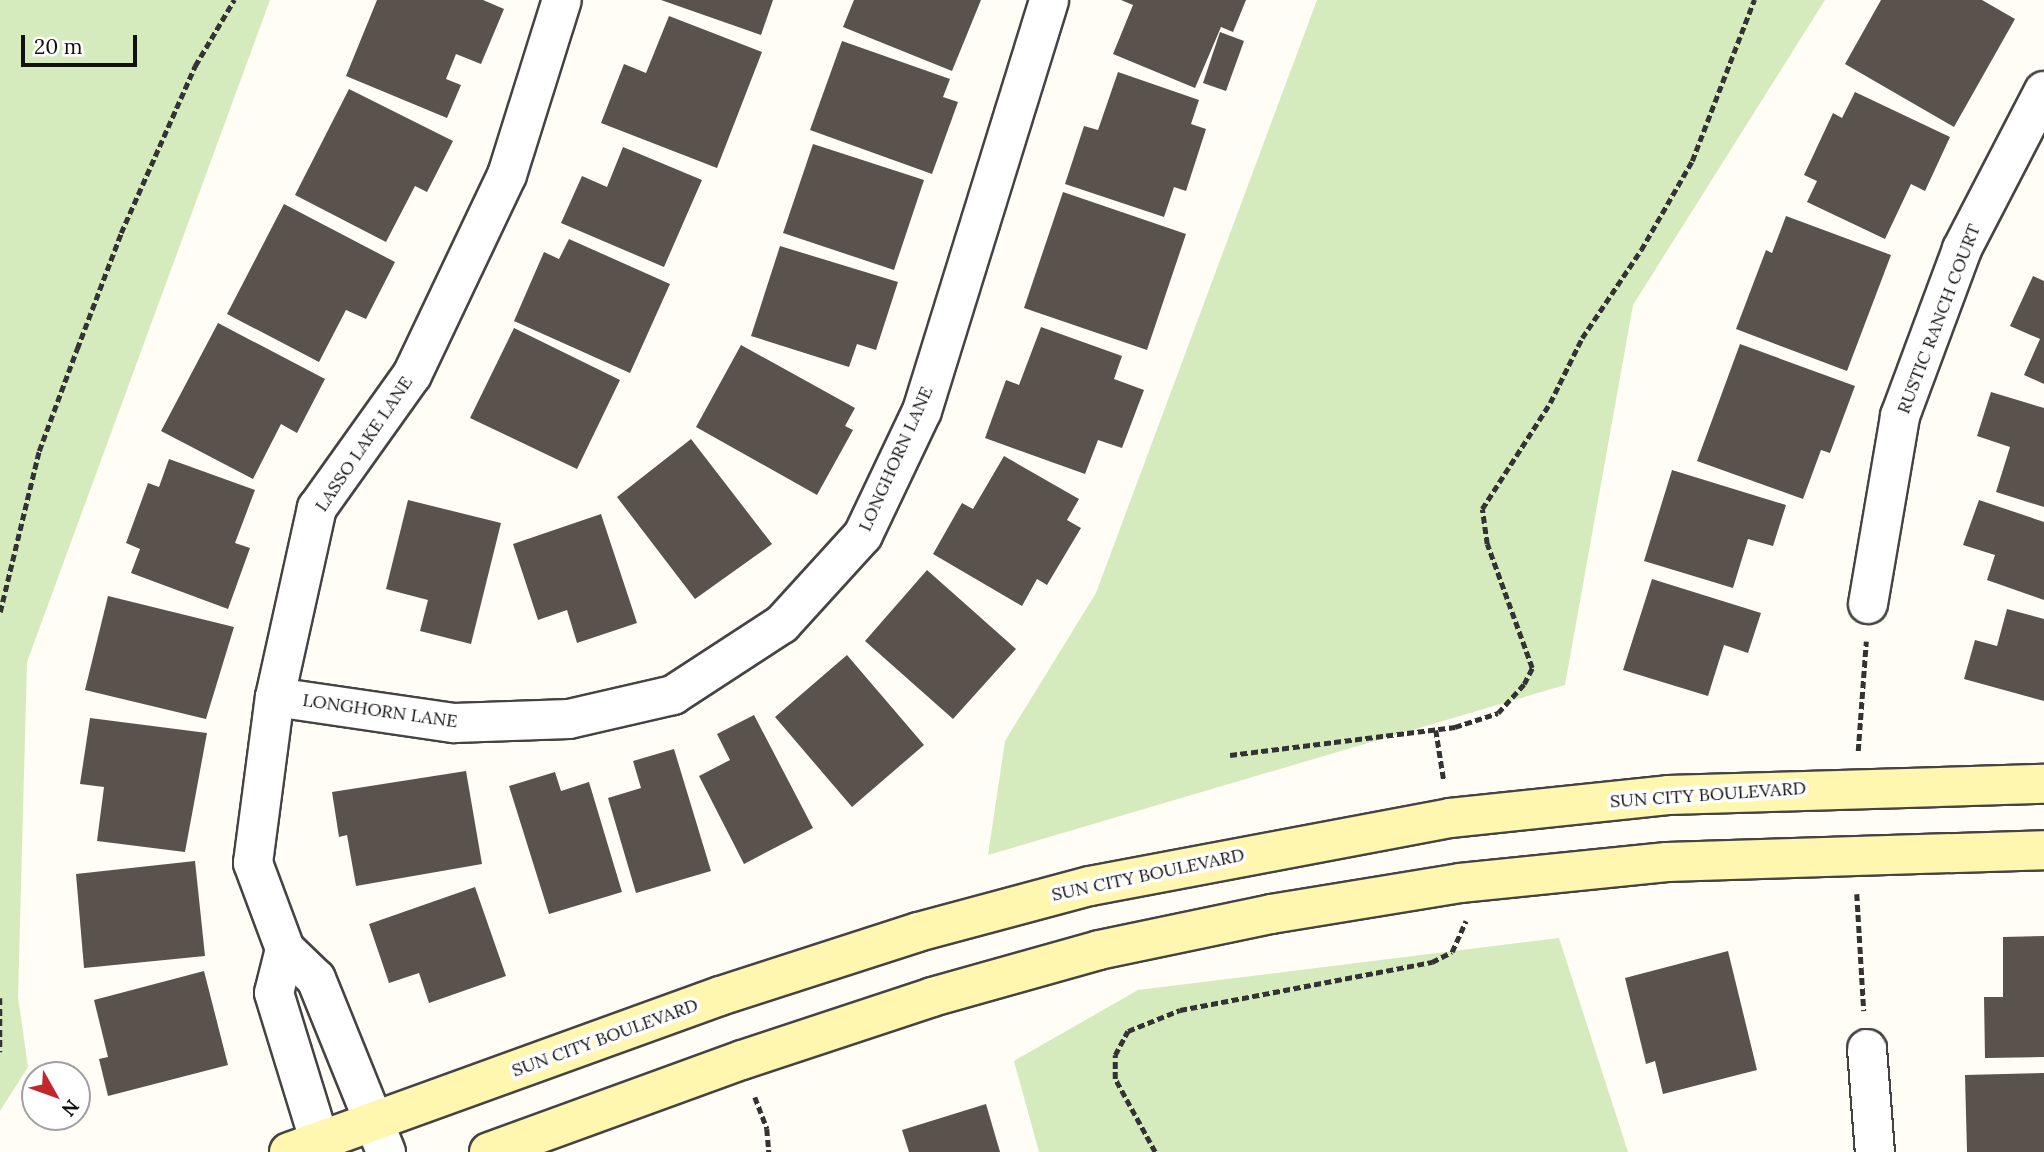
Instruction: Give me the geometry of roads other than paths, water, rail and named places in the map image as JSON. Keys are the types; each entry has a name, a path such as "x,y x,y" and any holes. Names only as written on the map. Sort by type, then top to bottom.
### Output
{"street":[{"name":"LASSO LAKE LANE","path":"380,1137 316,979 285,949 253,863 275,697 317,508 412,375 507,175 562,0"},
{"name":"LONGHORN LANE","path":"275,697 454,723 569,719 673,695 782,624 863,535 922,411 1049,0"},
{"name":"RUSTIC RANCH COURT","path":"1868,604 1900,416 1962,249 2044,91"},
{"name":"SUN CITY BOULEVARD","path":"310,1148 380,1137 720,996 918,932 1090,886 1450,818 1668,795 1855,787 2044,784"},
{"path":"489,1152 742,1060 932,997 1099,950 1271,914 1460,883 1667,862 2044,850"},
{"path":"285,949 274,993 310,1148"},
{"path":"1867,1049 1875,1152"}]}
